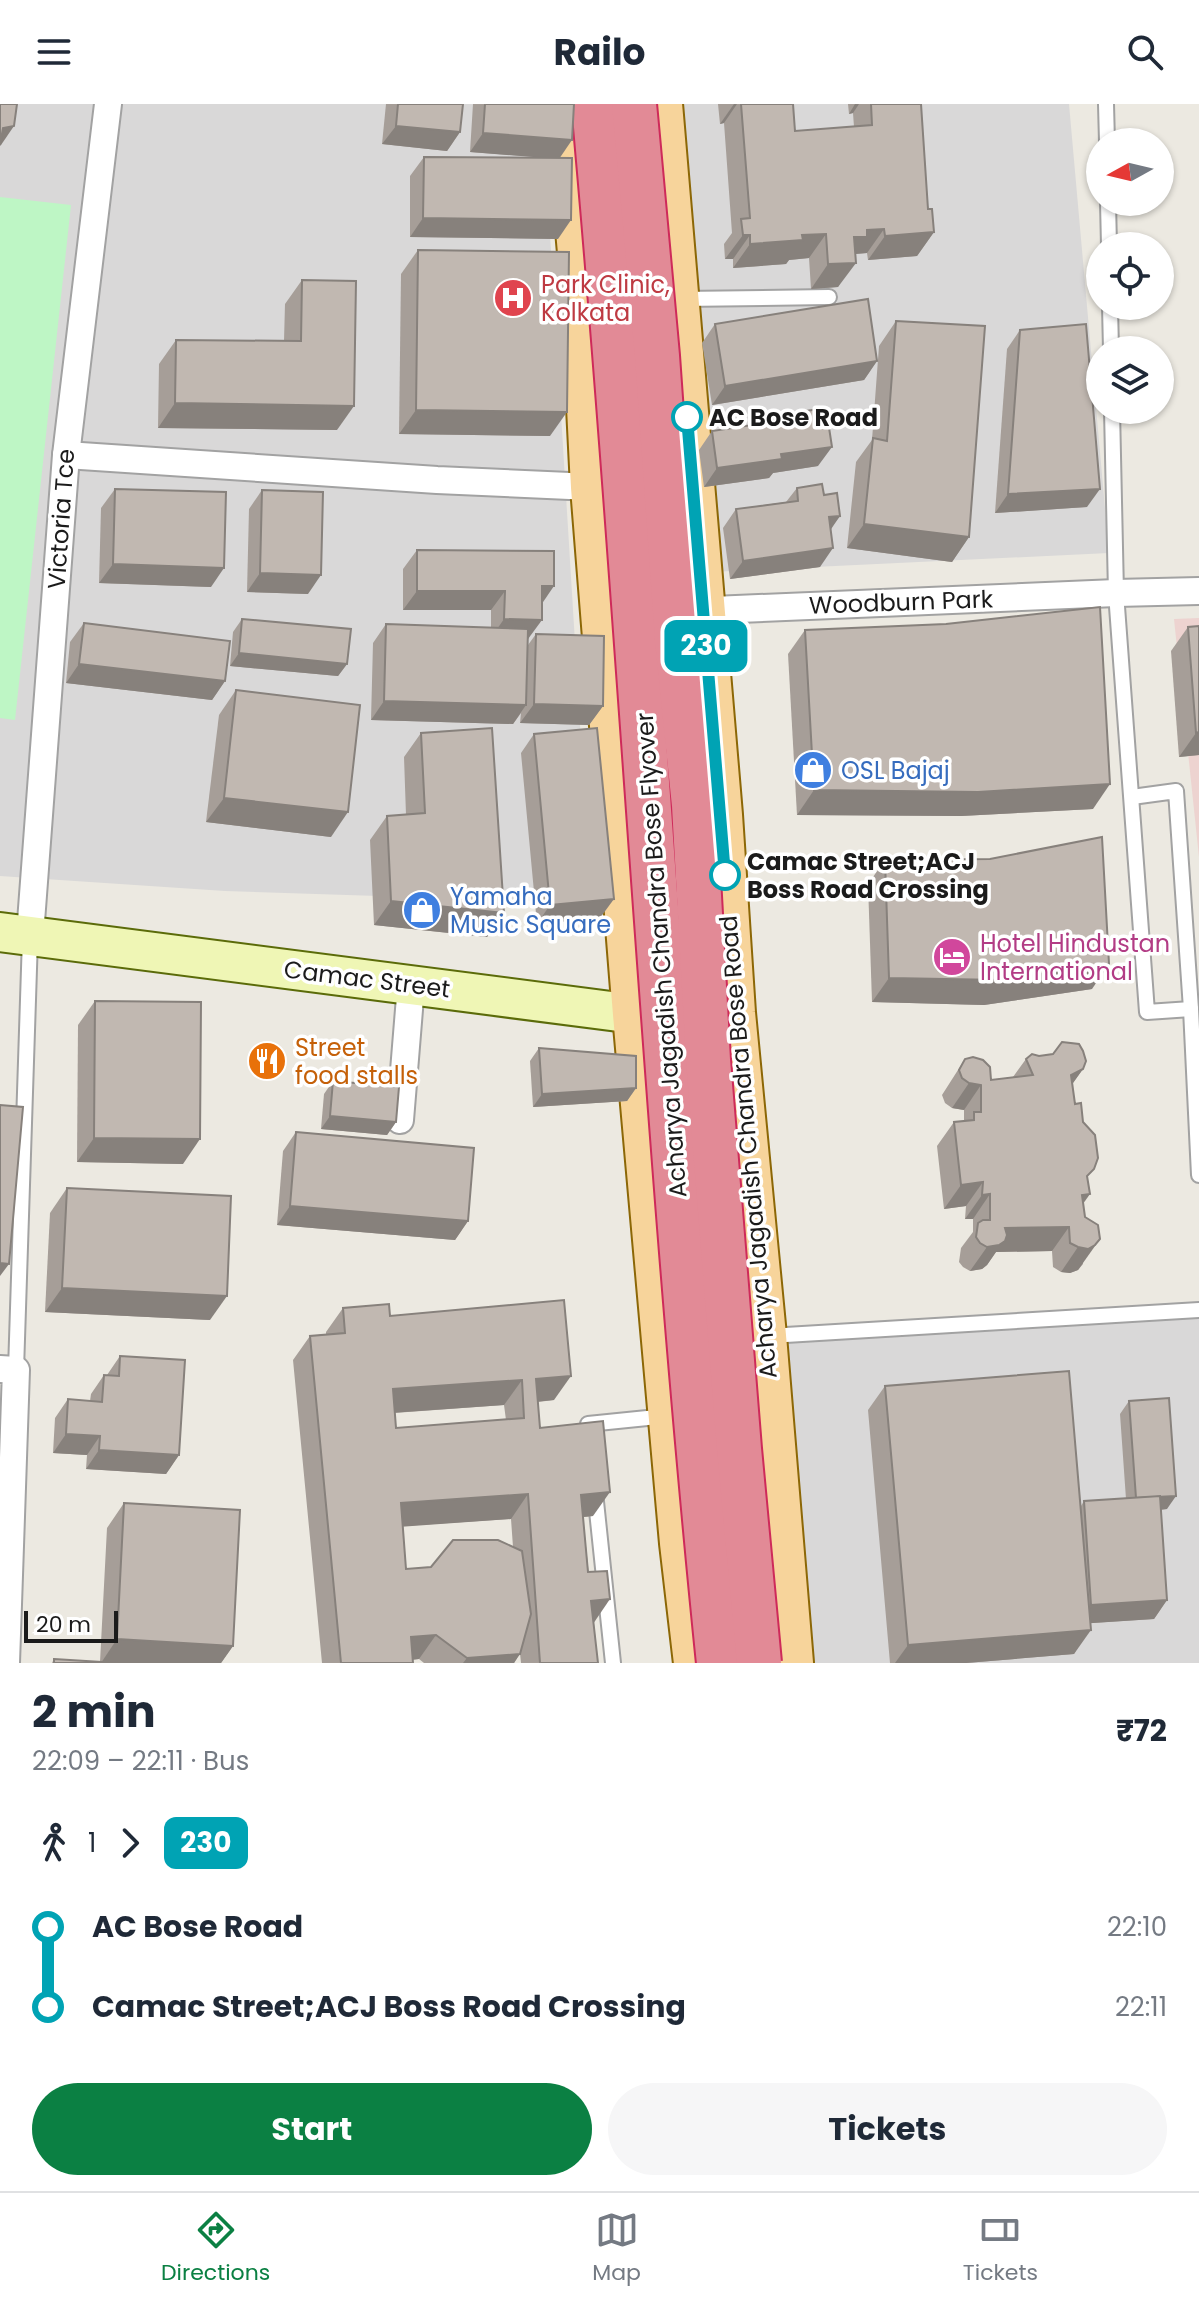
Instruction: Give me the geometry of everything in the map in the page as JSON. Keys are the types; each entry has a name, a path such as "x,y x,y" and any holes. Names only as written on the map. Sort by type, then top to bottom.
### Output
{"highway":[{"name":"Acharya Jagadish Chandra Bose Flyover","path":"594,104 658,950 719,1663"},
{"name":"Acharya Jagadish Chandra Bose Flyover","path":"634,104 657,356 677,640 694,805 708,1060 759,1663"}],"main road":[{"path":"566,104 582,287 592,487 634,1014 695,1663"},
{"name":"Acharya Jagadish Chandra Bose Road","path":"661,104 721,815 734,1013 792,1663"},
{"name":"Camac Street","path":"15,934 634,1014 734,1013"}],"street":[{"name":"Victoria Tce","path":"15,934 66,455 108,104"},
{"path":"66,455 437,480 592,487"},
{"name":"Woodburn Park","path":"602,615 1199,591"},
{"path":"400,1120 411,985"},
{"path":"6,1663 8,1369"}],"lane":[{"path":"1106,104 1107,128"},
{"path":"677,299 829,297"},
{"path":"1112,424 1116,593 1147,1012 1191,1009"},
{"path":"1132,797 1176,791 1199,1175"},
{"path":"8,1369 15,934"},
{"path":"765,1336 1199,1310"},
{"path":"590,1439 588,1424 670,1415"},
{"path":"594,1484 613,1663"}],"shaded area":[{"path":"0,104 542,104 591,903 225,891 0,876"},
{"path":"675,104 1069,104 1090,336 1086,336 1086,424 1098,424 1109,553 711,572"},
{"path":"1199,618 1199,857 1174,619"},
{"path":"1199,1308 1199,1663 800,1663 775,1329"}],"green space":[{"path":"0,197 71,205 15,720 0,718"}],"building":[{"path":"0,104 17,104 14,126 3,128 0,145"},
{"path":"398,104 463,104 460,132 396,126"},
{"path":"485,104 574,104 572,140 483,133"},
{"path":"741,104 793,104 795,131 872,125 871,104 921,104 928,209 932,209 934,232 885,236 884,229 867,230 867,237 854,237 856,263 828,264 826,234 802,235 803,240 750,244 750,235 743,235 741,219 750,218"},
{"path":"424,157 572,158 571,220 423,218"},
{"path":"418,250 569,252 567,412 416,410"},
{"path":"302,280 356,281 354,406 175,403 176,340 301,341"},
{"path":"868,299 877,361 725,386 715,324"},
{"path":"896,321 985,326 969,537 864,524 873,438 887,441"},
{"path":"1086,324 1086,424 1094,424 1100,489 1008,494 1020,330"},
{"path":"826,408 832,447 781,454 782,459 717,468 712,431 773,422 772,416"},
{"path":"822,484 824,495 837,493 840,516 829,517 833,548 743,561 736,509 798,501 797,488"},
{"path":"115,489 226,492 224,568 113,564"},
{"path":"262,490 323,492 321,575 260,573"},
{"path":"417,550 554,551 554,586 542,586 542,620 504,619 505,591 417,591"},
{"path":"1100,607 1110,784 978,792 814,790 805,630 946,624"},
{"path":"242,619 351,629 347,664 239,653"},
{"path":"84,623 230,641 225,681 79,664"},
{"path":"386,624 528,629 526,705 384,701"},
{"path":"1199,626 1199,732 1196,733 1188,627"},
{"path":"536,634 604,636 603,706 534,704"},
{"path":"236,690 360,705 348,812 224,798"},
{"path":"492,728 504,913 391,901 387,816 425,813 421,733"},
{"path":"597,728 614,899 550,905 534,734"},
{"path":"1102,837 1109,964 1001,980 889,978 885,860 990,859"},
{"path":"95,1001 201,1002 200,1139 94,1138"},
{"path":"1062,1042 1079,1044 1086,1061 1083,1069 1071,1075 1075,1104 1081,1103 1083,1122 1095,1135 1098,1158 1087,1176 1090,1194 1082,1195 1085,1217 1098,1225 1100,1239 1088,1249 1070,1243 1069,1227 1005,1228 1005,1241 987,1247 976,1237 978,1223 990,1220 990,1194 982,1195 983,1182 961,1185 954,1122 974,1120 974,1112 981,1112 981,1085 969,1083 962,1078 959,1070 965,1059 973,1057 983,1060 990,1067 991,1080 1033,1075 1026,1059 1032,1054 1053,1054"},
{"path":"539,1048 636,1056 636,1088 542,1094"},
{"path":"333,1081 399,1087 396,1122 330,1116"},
{"path":"0,1105 23,1107 9,1264 0,1263"},
{"path":"296,1132 474,1148 468,1221 290,1206"},
{"path":"67,1188 231,1196 227,1296 62,1288"},
{"path":"564,1300 571,1376 536,1379 540,1428 603,1421 610,1492 581,1495 588,1572 607,1571 610,1599 591,1601 598,1663 540,1663 528,1494 401,1503 406,1569 431,1567 453,1540 498,1540 522,1551 531,1614 520,1654 467,1658 436,1635 411,1637 413,1663 341,1663 310,1336 345,1333 343,1308 389,1304 390,1316","holes":["522,1380 524,1418 396,1428 393,1389"]},
{"path":"120,1356 185,1360 179,1455 99,1450 100,1436 66,1434 68,1399 102,1402 104,1375 119,1376"},
{"path":"1069,1371 1091,1630 908,1645 885,1386"},
{"path":"1169,1398 1176,1496 1136,1498 1129,1401"},
{"path":"1160,1496 1167,1600 1091,1605 1084,1501"},
{"path":"124,1503 240,1510 233,1646 117,1639"},
{"path":"54,1659 118,1663 54,1663"}],"bus line":[{"name":"230","path":"687,417 725,875"}],"place":[{"name":"Park Clinic, Kolkata","path":"513,298"},
{"name":"AC Bose Road","path":"687,417"},
{"name":"OSL Bajaj","path":"813,770"},
{"name":"Camac Street;ACJ Boss Road Crossing","path":"725,875"},
{"name":"Yamaha Music Square","path":"422,910"},
{"name":"Hotel Hindustan International","path":"952,957"},
{"name":"Street food stalls","path":"267,1061"}]}
